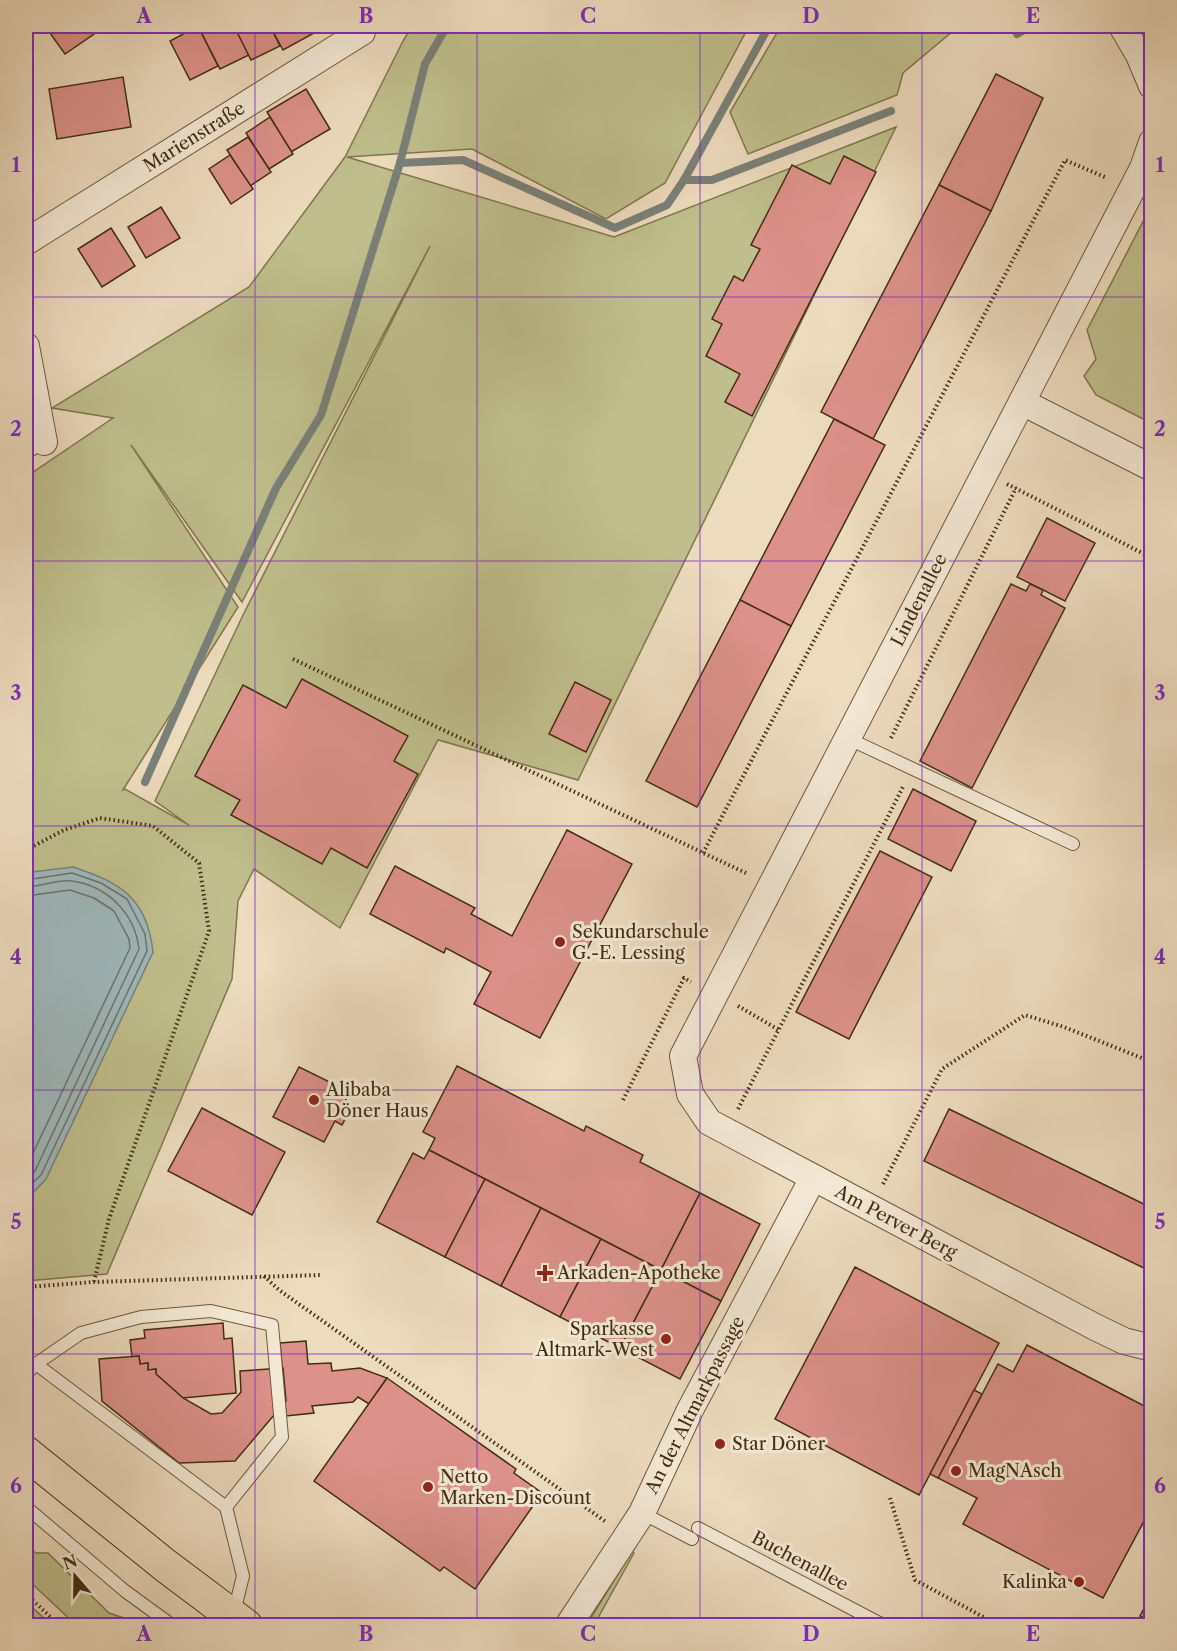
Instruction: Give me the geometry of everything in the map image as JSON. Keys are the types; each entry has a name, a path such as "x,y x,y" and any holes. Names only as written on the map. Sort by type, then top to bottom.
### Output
{"main road":[{"path":"26,1453 166,1566 239,1621"}],"street":[{"path":"1122,26 1139,55 1152,86"},
{"name":"Marienstraße","path":"26,242 360,29"},
{"name":"Lindenallee","path":"683,1056 1143,168 1152,142"},
{"path":"26,346 35,448"},
{"path":"1022,402 1152,468"},
{"name":"Am Perver Berg","path":"683,1056 690,1094 709,1122 1095,1327 1124,1341 1152,1348"},
{"name":"An der Altmarkpassage","path":"568,1626 642,1513 690,1410 813,1178"}],"lane":[{"path":"848,738 1073,844"},
{"path":"26,1374 36,1364 81,1333 141,1317 211,1311 272,1325 282,1437 226,1507"},
{"path":"36,1364 226,1507 243,1576 239,1621"},
{"path":"26,1507 125,1591 173,1626"},
{"name":"Buchenallee","path":"642,1513 695,1534 885,1626"}],"path":[{"path":"703,853 1065,160 1132,189"},
{"path":"985,472 1152,558"},
{"path":"882,754 1016,488"},
{"path":"293,659 771,885"},
{"path":"726,1131 913,769"},
{"path":"26,850 64,830 99,818 153,826 199,863 209,931 109,1219 94,1282"},
{"path":"870,1208 942,1069 1025,1015 1064,1027 1152,1062"},
{"path":"26,1287 94,1282 321,1275"},
{"path":"264,1276 279,1290 627,1537"},
{"path":"890,1498 915,1580 1000,1626"},
{"path":"26,1594 60,1626"}],"shaded area":[{"path":"412,26 749,26 665,183 606,219 472,149 347,157 614,237 896,127 578,780 438,740 340,928 254,869 238,901 232,979 107,1274 26,1281 26,477 113,418 52,408 249,287 345,157","holes":["430,246 244,613 155,801 189,825 125,789 123,790 238,607 131,445 242,602"]},
{"path":"781,26 959,26 903,73 897,95 748,154 730,112"},
{"path":"1151,206 1151,423 1096,395 1084,376 1096,359 1087,330"},
{"path":"26,1546 36,1553 48,1553 109,1613 138,1625 76,1625 26,1578"},
{"path":"632,1551 634,1553 594,1625 586,1626"},
{"path":"26,1602 52,1625 26,1625"}],"water":[{"path":"73,867 105,879 129,895 145,918 153,952 46,1179 31,1195 26,1195 26,875 32,872"}],"building":[{"path":"45,26 88,26 94,34 65,54"},
{"path":"198,26 218,66 190,80 170,41"},
{"path":"210,26 234,26 249,55 220,69 200,30"},
{"path":"234,26 270,26 280,46 251,60"},
{"path":"270,26 309,26 314,33 283,50"},
{"path":"996,74 1043,98 991,211 939,185"},
{"path":"123,77 131,127 57,139 49,89"},
{"path":"306,89 330,129 291,152 267,112"},
{"path":"270,117 293,154 269,169 246,133"},
{"path":"248,137 271,172 250,186 227,150"},
{"path":"230,155 253,189 231,204 209,169"},
{"path":"844,156 876,172 752,416 725,402 740,374 706,356 722,324 712,319 734,276 743,281 760,249 751,245 792,165 830,184"},
{"path":"939,185 991,211 873,439 821,412"},
{"path":"161,207 180,238 146,258 128,227"},
{"path":"111,228 135,266 102,287 78,249"},
{"path":"834,419 885,445 791,626 740,600"},
{"path":"1047,518 1095,543 1065,601 1017,577"},
{"path":"1011,584 1026,591 1030,584 1043,590 1041,595 1065,608 972,788 920,761"},
{"path":"740,600 791,626 697,807 646,781"},
{"path":"302,679 408,736 394,761 418,774 367,868 331,848 322,864 231,815 240,800 195,776 243,685 286,708"},
{"path":"575,682 611,700 586,752 549,734"},
{"path":"913,789 976,821 951,871 888,839"},
{"path":"567,830 632,864 540,1038 474,1004 491,972 446,948 444,953 370,914 395,866 475,908 471,914 512,936"},
{"path":"880,851 932,877 849,1039 796,1012"},
{"path":"457,1066 584,1131 586,1126 643,1155 640,1162 700,1193 661,1270 429,1150 435,1138 423,1132"},
{"name":"Alibaba Döner Haus","path":"299,1067 350,1092 342,1107 349,1111 342,1125 335,1121 324,1142 273,1117"},
{"path":"202,1108 285,1152 252,1215 168,1171"},
{"path":"949,1109 1152,1208 1152,1272 924,1161"},
{"path":"429,1150 485,1179 445,1257 377,1222 413,1153 424,1159"},
{"path":"485,1179 541,1208 501,1286 445,1257"},
{"path":"700,1193 760,1224 721,1301 661,1270"},
{"path":"541,1208 601,1239 560,1317 501,1286"},
{"path":"601,1239 661,1270 620,1348 560,1317"},
{"path":"855,1267 999,1343 919,1495 775,1419"},
{"path":"661,1270 721,1301 680,1379 620,1348"},
{"path":"223,1323 224,1339 232,1338 236,1393 183,1398 156,1374 156,1369 148,1370 148,1363 140,1364 139,1356 132,1357 130,1340 145,1338 144,1330"},
{"path":"306,1341 308,1364 331,1363 332,1371 360,1368 387,1378 369,1404 358,1397 353,1402 312,1406 314,1413 286,1416 280,1343"},
{"path":"1027,1345 1152,1410 1152,1506 1103,1598 963,1524 977,1498 938,1478 998,1364 1013,1372"},
{"path":"139,1356 140,1364 148,1363 148,1370 156,1369 156,1374 183,1398 211,1414 222,1413 241,1392 240,1371 283,1368 286,1401 235,1461 179,1463 102,1401 99,1359"},
{"name":"Netto Marken-Discount","path":"387,1378 516,1469 514,1473 542,1493 475,1589 444,1567 440,1571 314,1481"},
{"path":"974,1390 982,1394 938,1478 930,1474"},
{"path":"1152,1593 1152,1622 1140,1616"}],"waterway":[{"path":"145,782 276,488 321,415 400,163 425,64 447,26"},
{"path":"400,163 463,160 615,228 667,205 684,180 769,26"},
{"path":"1017,34 1031,26"},
{"path":"684,180 712,180 891,111"}],"place":[{"name":"Sekundarschule G.-E. Lessing","path":"560,942"},
{"name":"Alibaba Döner Haus","path":"314,1100"},
{"name":"Arkaden-Apotheke","path":"545,1273"},
{"name":"Sparkasse Altmark-West","path":"666,1339"},
{"name":"Star Döner","path":"720,1444"},
{"name":"MagNAsch","path":"956,1471"},
{"name":"Netto Marken-Discount","path":"428,1487"},
{"name":"Kalinka","path":"1079,1582"}]}
